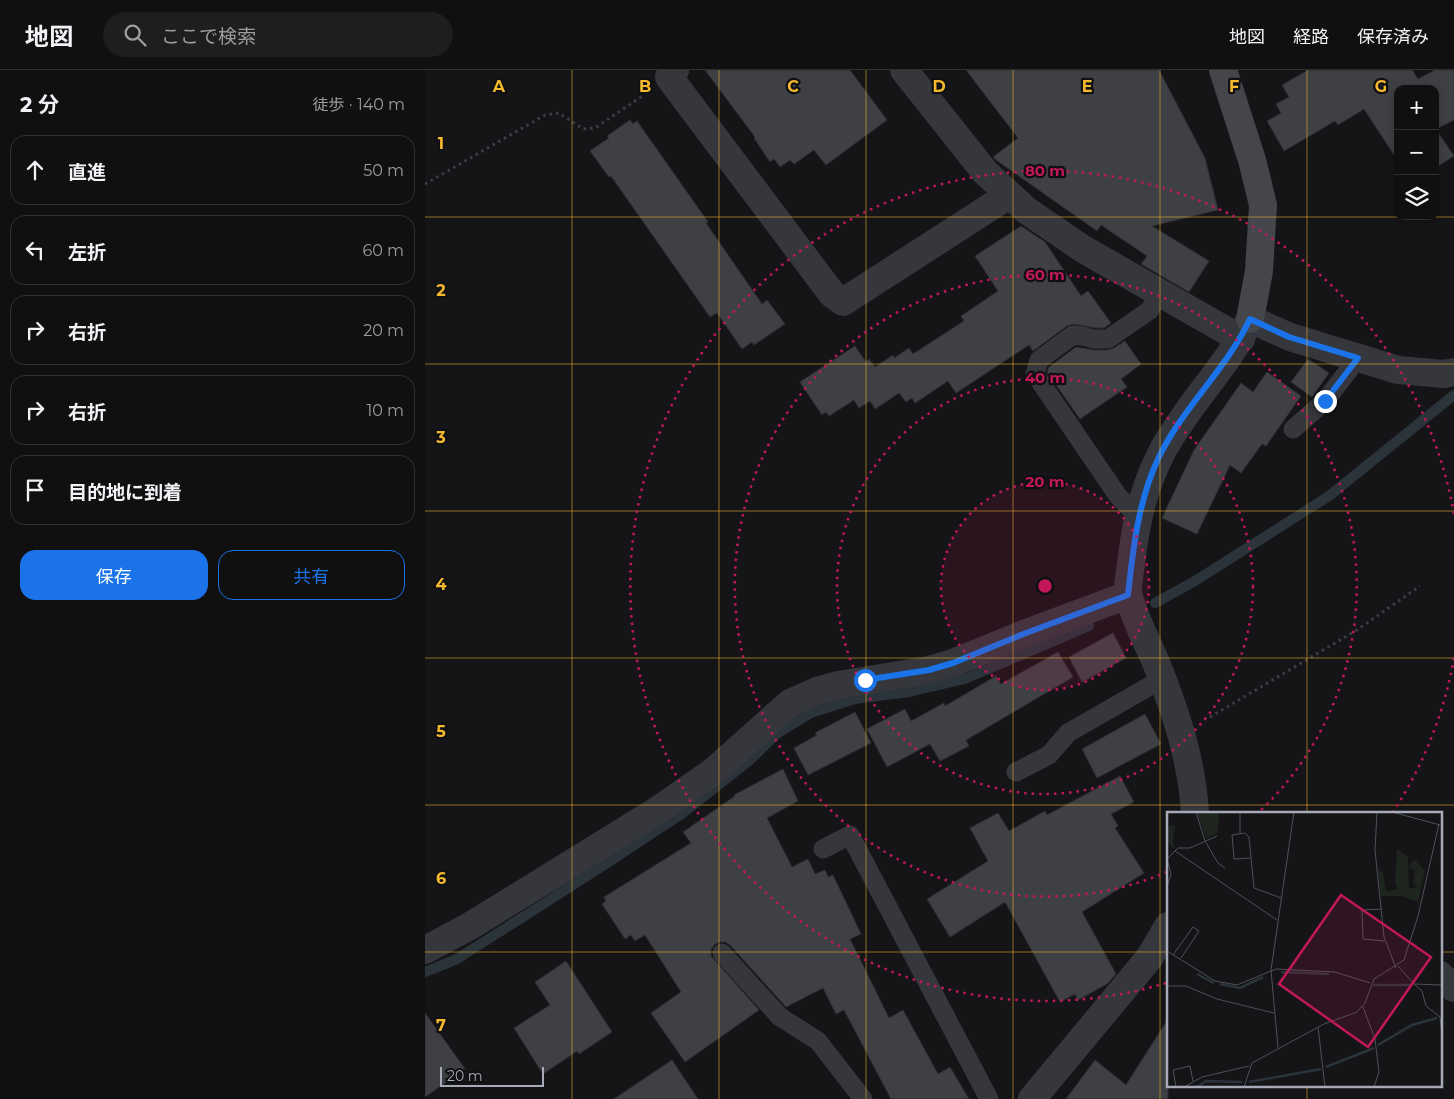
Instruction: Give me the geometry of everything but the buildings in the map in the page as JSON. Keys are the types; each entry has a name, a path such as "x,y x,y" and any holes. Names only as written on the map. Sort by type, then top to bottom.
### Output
{"street":[{"path":"904,70 985,172 1026,210 1083,249 1159,293 1245,329 1289,337 1398,370 1444,374 1454,372"},
{"path":"1195,812 1193,784 1181,734 1128,595 1133,547 1139,518 1147,488 1159,458 1192,406 1228,358 1245,329 1259,272 1263,205 1252,160 1223,70"},
{"path":"672,74 832,294 843,302 1009,195"},
{"path":"425,950 478,921 655,812 713,771 790,703 817,690 929,670 953,663 1026,633 1128,595"},
{"path":"1032,1099 1150,957 1167,928"},
{"path":"1441,976 1454,988"}],"lane":[{"path":"1139,518 1118,496 1035,374 1039,360 1073,335 1093,339 1108,338 1150,310 1159,293"},
{"path":"1293,429 1325,401 1358,358"},
{"path":"1016,772 1049,754 1068,733 1162,680"},
{"path":"823,849 850,835 989,1099"},
{"path":"722,953 780,1017 818,1041 863,1099"}],"path":[{"path":"425,184 545,115 559,113 583,129 595,128 672,74"},
{"path":"1181,734 1357,630 1421,586"}],"waterway":[{"path":"1155,603 1195,581 1329,496 1454,395"},
{"path":"425,972 457,959 683,813 750,760 778,733 811,713 855,699 909,692 965,679 1089,626"}],"route":[{"path":"865,680 929,670 953,663 1026,633 1128,595 1133,547 1139,518 1147,488 1159,458 1192,406 1241,339 1250,319 1289,337 1358,358 1325,401"}]}
